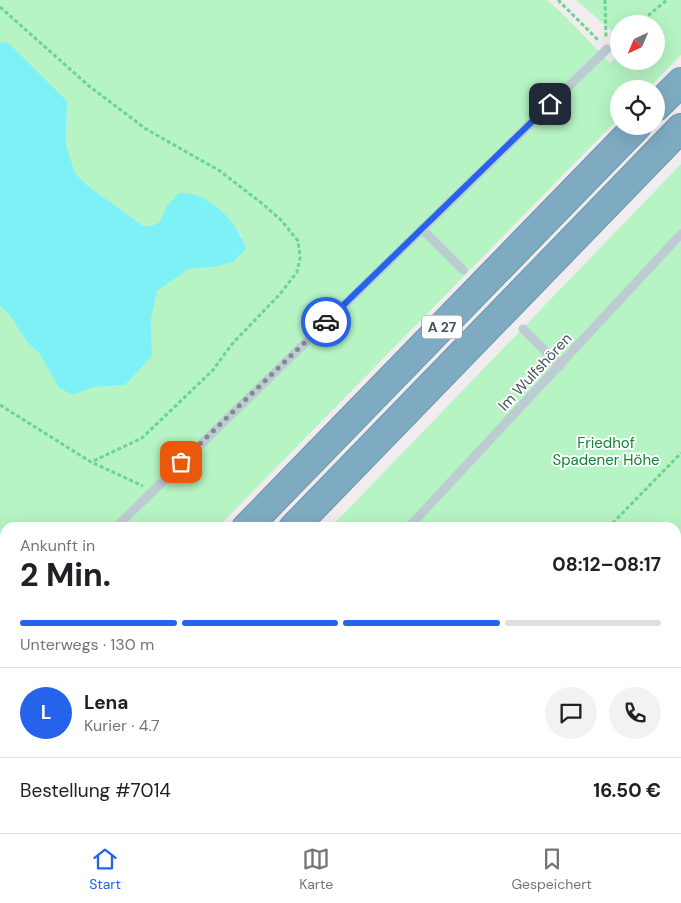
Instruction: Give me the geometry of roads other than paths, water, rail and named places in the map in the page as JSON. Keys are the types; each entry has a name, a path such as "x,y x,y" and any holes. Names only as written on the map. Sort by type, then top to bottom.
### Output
{"highway":[{"path":"665,98 681,82"},
{"name":"A 27","path":"299,522 681,128"},
{"name":"A 27","path":"252,522 628,135"}],"lane":[{"path":"121,522 607,49"},
{"path":"422,229 463,270"},
{"name":"Im Wulfshören","path":"414,522 681,234"},
{"path":"523,329 560,366"}],"water":[{"path":"0,42 8,43 67,101 66,145 75,173 88,186 143,226 151,226 160,222 166,207 179,193 196,195 214,205 228,218 239,233 246,249 233,262 212,267 189,269 157,291 151,319 152,356 125,385 94,387 72,395 59,388 39,353 27,342 9,314 0,306"}],"park label":[{"name":"Friedhof Spadener Höhe","path":"606,452"}]}
